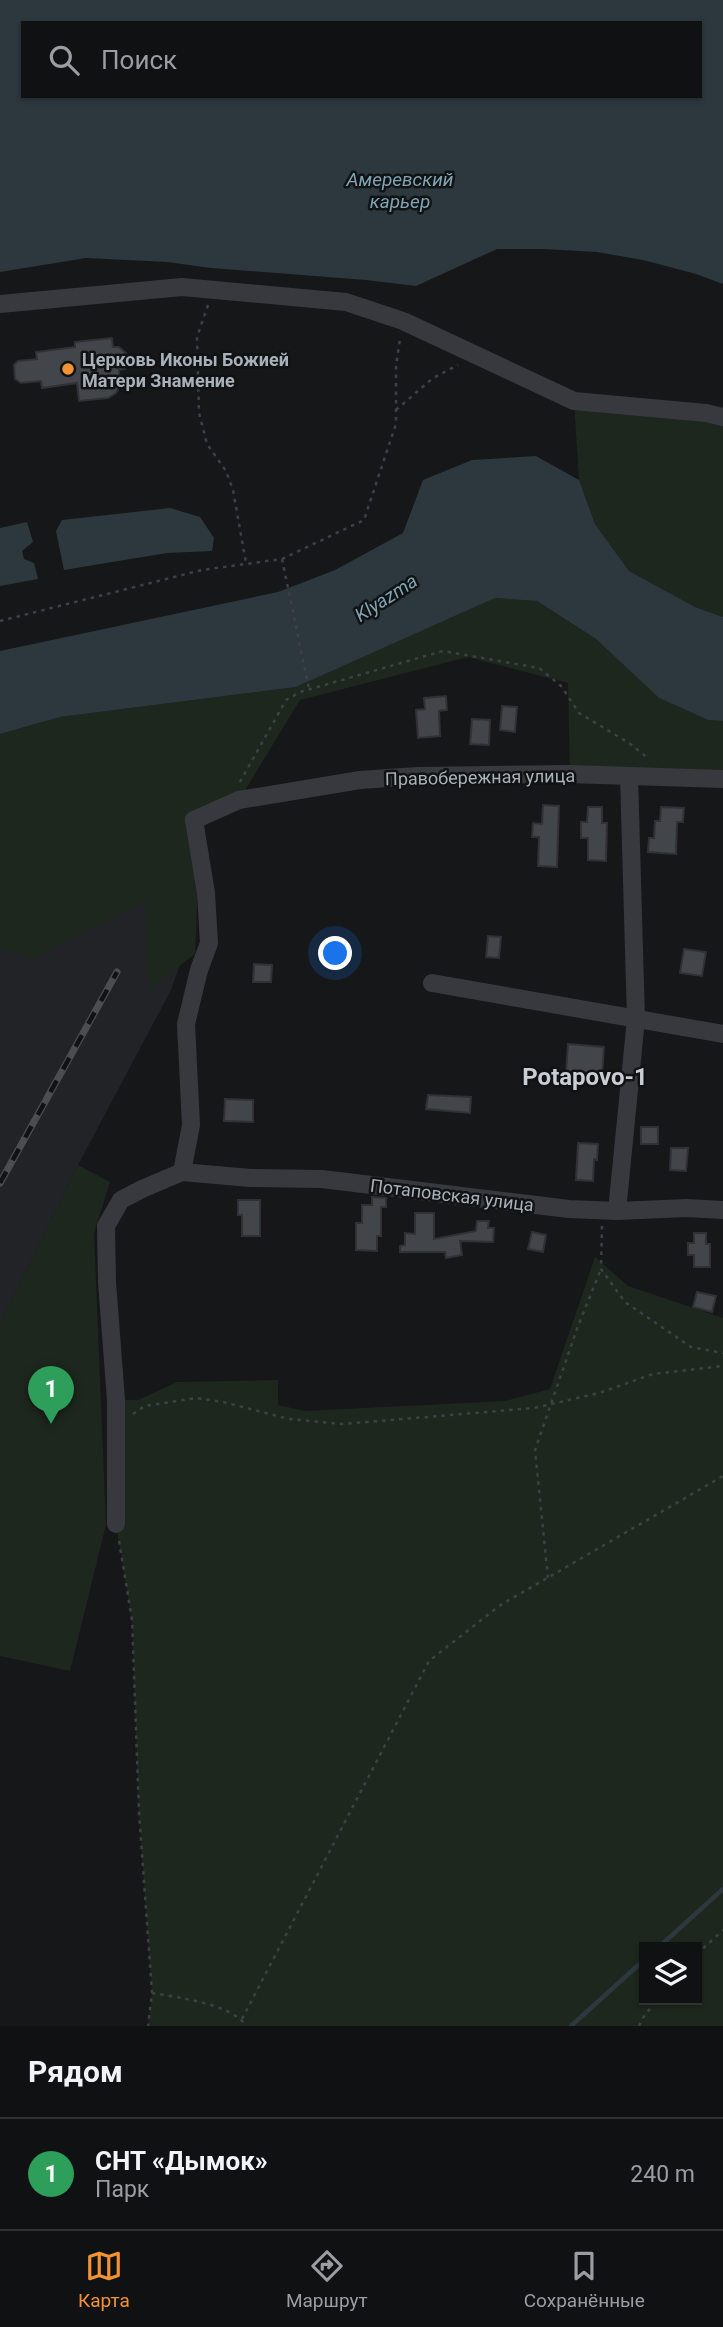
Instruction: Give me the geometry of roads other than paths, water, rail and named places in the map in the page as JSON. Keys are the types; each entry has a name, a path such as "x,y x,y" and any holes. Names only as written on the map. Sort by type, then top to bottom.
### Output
{"street":[{"path":"0,304 182,287 346,302 403,321 574,401 706,413 723,417"},
{"name":"Правобережная улица","path":"182,1172 191,1125 186,1024 199,970 209,943 206,893 194,820 240,791 360,780 418,776 569,774 723,779"},
{"path":"610,1211 636,1019 629,776"},
{"path":"432,983 723,1034"},
{"path":"116,1524 116,1400 107,1282 106,1226 121,1200 182,1172"},
{"name":"Потаповская улица","path":"182,1172 250,1178 322,1179 569,1209 723,1210"}],"water":[{"name":"Амеревский карьер","path":"0,0 723,0 723,284 643,260 597,252 543,249 497,249 416,286 167,262 86,258 0,272"},
{"name":"Klyazma","path":"536,456 579,480 595,524 629,571 695,607 723,617 723,721 708,720 659,698 596,639 537,601 495,598 296,687 60,717 0,734 0,651 278,592 335,570 403,533 423,480 472,460"},
{"path":"170,508 200,517 214,538 212,551 167,553 64,570 56,531 62,520"},
{"path":"27,522 33,542 22,551 24,559 34,563 38,579 0,586 0,528"}],"waterway":[{"path":"665,1942 723,1889"},
{"path":"571,2026 639,1965"}],"railway":[{"path":"0,1183 117,972"}],"place":[{"name":"Церковь Иконы Божией Матери Знамение","path":"68,369"},
{"name":"СНТ «Дымок»","path":"51,1424"}],"district":[{"name":"Potapovo-1","path":"585,1077"}]}
